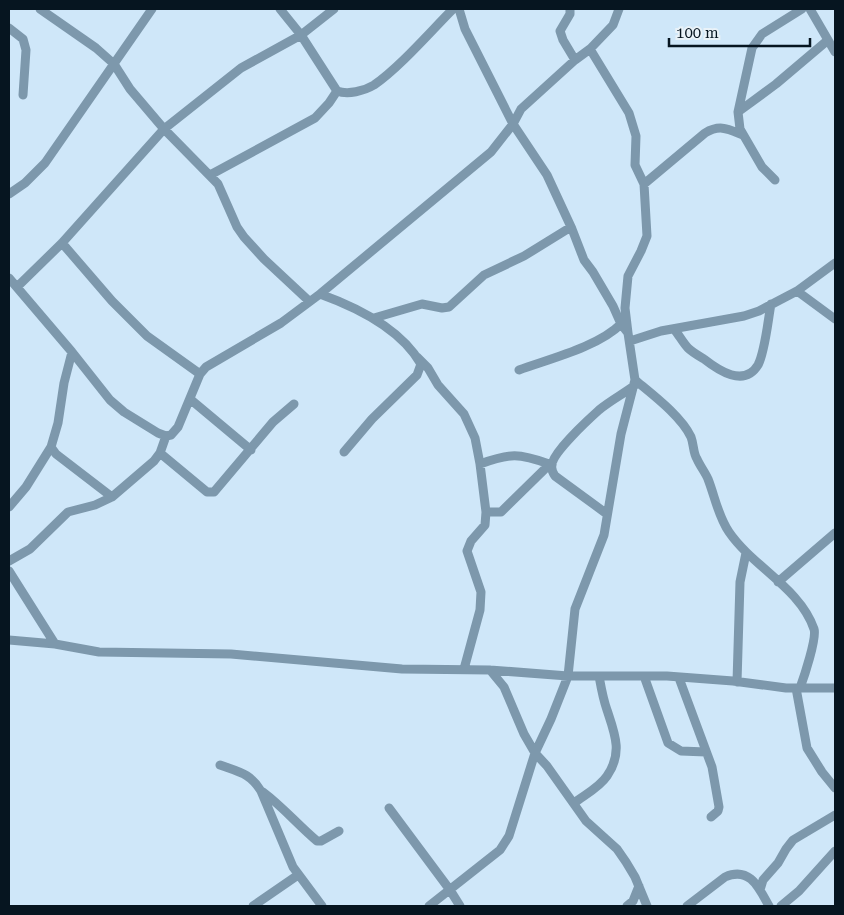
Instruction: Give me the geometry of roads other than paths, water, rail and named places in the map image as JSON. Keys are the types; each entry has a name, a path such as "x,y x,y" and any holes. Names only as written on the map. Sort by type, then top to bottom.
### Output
{"street":[{"path":"40,9 96,48 114,64 130,89 164,129 218,184 237,227 244,237 264,259 309,301"},
{"path":"9,194 25,183 45,163 152,9"},
{"path":"280,9 300,35 337,91 344,94 366,89 374,84 397,65 453,9"},
{"path":"17,287 62,243 164,129 240,68 300,35 334,9"},
{"path":"459,9 465,29 514,124 547,175 584,260 613,306 629,337"},
{"path":"570,9 570,14 560,31 575,60"},
{"path":"9,278 110,400 124,412 158,433 166,436 171,435 178,427 200,374 206,367 281,323 320,294 491,152 514,124 521,110 575,60 590,49 613,25 619,9"},
{"path":"775,180 762,167 740,129 738,112 752,48 762,34 802,9"},
{"path":"810,9 835,52"},
{"path":"9,28 23,40 26,50 23,95"},
{"path":"738,112 776,84 828,40"},
{"path":"429,906 500,850 510,836 535,753 568,676 575,609 604,535 621,434 635,383 625,308 628,276 647,236 644,184 634,165 636,136 629,113 590,49"},
{"path":"210,175 315,118 337,91"},
{"path":"644,184 714,128 725,128 743,134"},
{"path":"374,318 422,304 442,308 449,307 484,275 524,256 571,227"},
{"path":"62,243 112,301 147,336 200,374"},
{"path":"629,337 744,316 759,311 797,292 835,263"},
{"path":"797,292 835,319"},
{"path":"320,294 341,301 374,318 398,338 428,368 438,385 464,414 474,438 480,464 486,512 485,524 470,541 467,552 481,592 480,610 464,669"},
{"path":"674,329 688,348 724,373 742,376 752,372 758,366 771,304"},
{"path":"519,370 591,344 613,332 621,324"},
{"path":"9,507 26,487 51,447 58,423 64,383 72,352"},
{"path":"344,452 372,419 417,375 422,364 417,357"},
{"path":"486,512 501,512 551,462 566,442 600,410 635,383"},
{"path":"635,383 682,424 691,438 698,462 709,480 722,522 729,533 746,553 778,582 800,606 815,631 798,688 807,748 835,788"},
{"path":"190,399 251,450"},
{"path":"160,453 207,492 214,492 273,422 294,404"},
{"path":"9,561 30,549 68,512 96,505 112,497 154,461 160,453 166,436"},
{"path":"51,447 56,454 112,497"},
{"path":"480,464 502,456 528,456 551,462"},
{"path":"551,462 555,476 607,514"},
{"path":"778,582 835,533"},
{"path":"737,682 740,582 746,553"},
{"path":"9,571 55,644"},
{"path":"9,640 55,644 99,652 231,654 402,668 490,670 568,676 644,676 798,688 835,688"},
{"path":"490,670 504,687 524,734 535,753 594,830 617,849 639,886 647,906"},
{"path":"574,803 602,782 616,759 616,735 607,711 599,676"},
{"path":"644,676 669,744 681,751 706,752"},
{"path":"680,678 716,784 719,804 718,811 711,817"},
{"path":"220,766 250,776 261,791 293,867 322,906"},
{"path":"261,791 283,807 294,821 317,840 321,841 339,831"},
{"path":"389,808 460,906"},
{"path":"760,890 763,880 794,840 835,815"},
{"path":"781,906 799,891 835,851"},
{"path":"687,906 725,877 732,874 747,876 754,881 769,906"},
{"path":"253,906 298,875"},
{"path":"627,906 633,900 639,886"}]}
